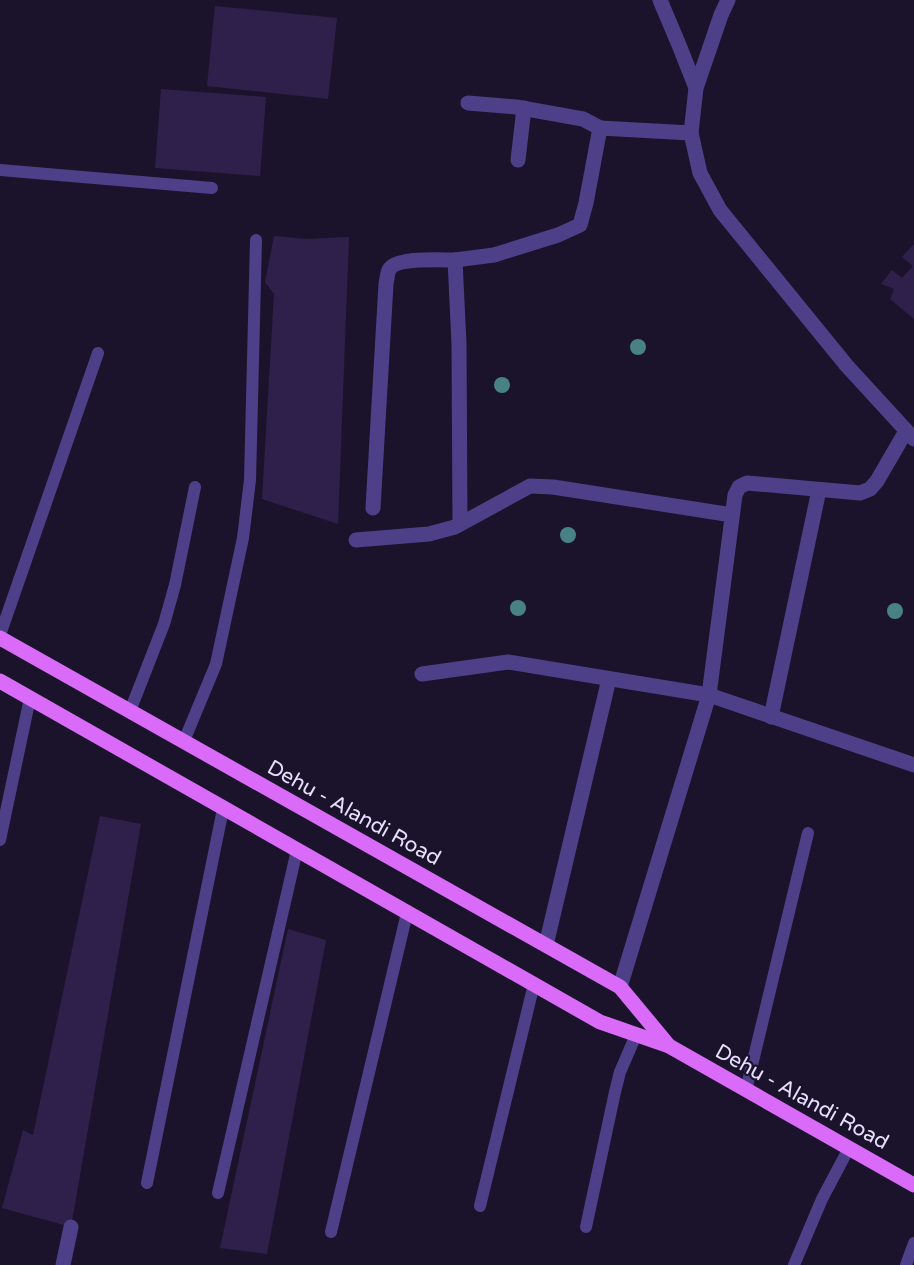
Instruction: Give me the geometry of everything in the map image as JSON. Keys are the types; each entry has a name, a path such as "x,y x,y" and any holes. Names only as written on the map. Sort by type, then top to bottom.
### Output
{"main road":[{"name":"Dehu - Alandi Road","path":"0,637 620,987 669,1047"},
{"name":"Dehu - Alandi Road","path":"0,681 600,1022 669,1047 914,1185"}],"street":[{"path":"660,0 696,88"},
{"path":"620,987 709,695 732,515 735,495 739,487 747,483 860,493 870,489 878,481 910,435 848,366 720,210 700,173 691,133 696,88 728,0"},
{"path":"468,103 524,108 583,119 600,128 691,133"},
{"path":"518,160 524,108"},
{"path":"373,508 386,284 389,269 393,264 404,261 455,260 494,255 558,235 580,225 600,128"},
{"path":"455,260 459,344 460,524"},
{"path":"356,540 429,534 455,527 530,486 553,487 732,515"},
{"path":"771,717 819,490"},
{"path":"422,674 507,662 709,695 914,765"},
{"path":"546,945 609,679"},
{"path":"63,1265 71,1227"}],"lane":[{"path":"0,171 212,188"},
{"path":"184,741 216,664 243,538 250,480 256,240"},
{"path":"0,637 98,353"},
{"path":"130,711 164,624 175,585 195,487"},
{"path":"0,840 30,698"},
{"path":"147,1183 223,808"},
{"path":"746,1090 808,833"},
{"path":"218,1193 297,850"},
{"path":"331,1232 407,913"},
{"path":"480,1206 534,984"},
{"path":"586,1227 620,1072 636,1035"},
{"path":"794,1265 822,1199 849,1148"},
{"path":"906,1265 914,1243"}],"building":[{"path":"215,6 337,18 328,99 207,86"},
{"path":"161,89 266,97 260,176 155,168"},
{"path":"274,236 306,239 349,237 338,524 262,499 274,294 265,282"},
{"path":"914,244 914,319 890,299 894,289 881,284 892,270 902,278 913,266 902,257"},
{"path":"100,816 141,824 71,1227 2,1208 23,1130 33,1135"},
{"path":"288,929 326,940 267,1254 220,1248"}]}
